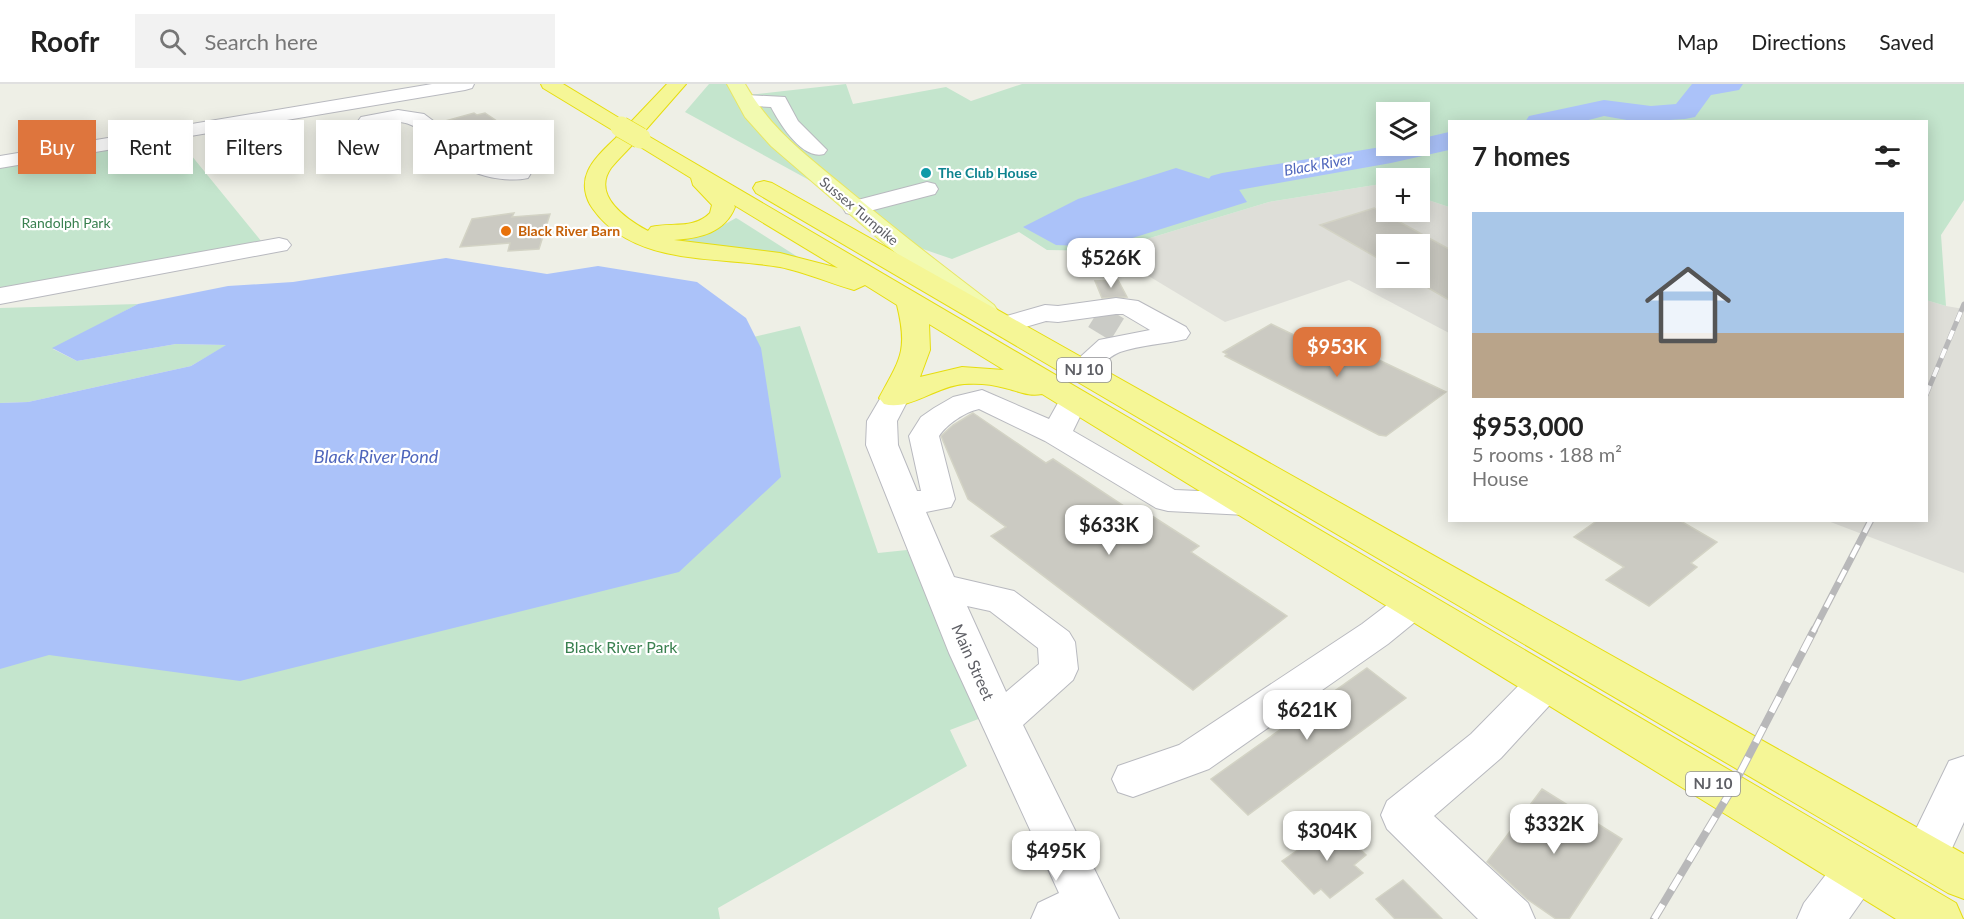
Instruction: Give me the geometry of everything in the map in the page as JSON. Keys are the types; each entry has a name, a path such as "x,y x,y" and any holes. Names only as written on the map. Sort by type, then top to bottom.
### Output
{"highway":[{"name":"NJ 10","path":"550,84 635,121 1001,323 1104,357 1964,878"},
{"path":"677,84 607,158 596,177 599,202 630,233 646,240 675,247 781,260 908,300 918,343 916,355 894,398"},
{"name":"NJ 10","path":"635,121 688,168 908,300 1104,357 1246,504 1938,919"},
{"path":"617,221 638,229 666,232 698,229 717,219 723,212 722,203 688,168"},
{"path":"894,398 945,377 979,374 1026,385 1104,357"}],"main road":[{"name":"Sussex Turnpike","path":"741,92 752,113 771,136 855,208 1001,323"}],"street":[{"path":"344,104 341,88 367,84"},
{"path":"251,120 465,84"},
{"path":"741,92 778,101 790,124 817,150"},
{"path":"378,120 409,115 420,120"},
{"path":"0,162 205,128"},
{"path":"855,208 927,189"},
{"path":"0,296 279,245"},
{"path":"1001,323 1050,313 1089,313 1116,306 1129,307 1176,333 1104,357 1056,434"},
{"path":"1050,313 1104,357"},
{"name":"Main Street","path":"894,398 882,421 882,445 1079,914"},
{"path":"905,504 939,499 924,436 932,423 963,403 982,399 1056,434 1168,500 1246,504"},
{"path":"941,587 1001,600 1056,642 1059,669 999,722"},
{"path":"1133,780 1194,757 1375,634 1413,604"},
{"path":"1511,919 1403,815 1486,746 1545,684"},
{"path":"1926,856 1964,774"},
{"path":"1821,919 1857,870"}],"shaded area":[{"path":"1376,185 1376,222 1430,222 1430,201 1448,207 1448,332 1349,280 1225,322 1107,251 1269,202"},
{"path":"1928,301 1964,309 1964,573 1831,522 1928,522"}],"green space":[{"path":"709,84 734,84 741,96 846,84 853,104 946,87 971,101 1022,84 1964,84 1964,200 1941,235 1946,306 1928,301 1928,120 1448,120 1448,207 1430,201 1430,168 1376,168 1376,185 1269,202 1107,251 1047,250 1019,232 952,259 917,247 831,192 685,112"},
{"name":"Randolph Park","path":"108,150 108,174 193,174 193,157 270,252 0,301 0,168 18,165 18,174 96,174 96,152"},
{"path":"736,218 801,259 663,239 718,228"},
{"path":"138,304 53,349 77,361 176,344 227,345 191,366 28,402 0,403 0,308"},
{"name":"Black River Park","path":"800,326 878,553 907,550 981,718 950,730 967,766 718,908 720,919 0,919 0,515"}],"water":[{"path":"1176,168 1238,188 1247,202 1104,247 1056,245 1023,227 1078,199"},
{"name":"Black River Pond","path":"446,258 547,274 598,266 697,282 746,318 761,348 781,477 679,572 240,681 49,655 0,669 0,403 28,402 191,366 226,345 176,344 77,361 52,348 138,304 228,286 293,282"}],"building":[{"path":"474,113 477,115 485,113 495,120 449,120"},
{"path":"1374,208 1376,209 1376,222 1400,222 1422,234 1376,234 1376,257 1320,225"},
{"name":"Black River Barn","path":"514,213 512,217 550,214 539,249 508,251 510,243 460,247 472,219"},
{"path":"1430,239 1448,248 1448,299 1428,288"},
{"path":"1118,280 1127,297 1102,298 1095,281"},
{"path":"1271,324 1321,348 1335,339 1446,392 1386,436 1379,435 1225,356 1227,354 1223,352"},
{"path":"973,413 1046,463 1053,459 1145,520 1152,516 1199,546 1191,552 1287,616 1193,690 991,536 1006,527 968,499 941,436 953,425"},
{"path":"1595,522 1682,522 1717,542 1691,563 1697,567 1649,606 1606,580 1624,567 1574,537"},
{"path":"1367,668 1406,698 1248,815 1211,779"},
{"path":"1542,789 1622,839 1569,919 1556,919 1527,899 1487,862"},
{"path":"1334,825 1366,855 1354,865 1363,873 1330,898 1321,889 1314,894 1282,861"},
{"path":"1403,880 1442,919 1395,919 1376,899"}],"waterway":[{"name":"Black River","path":"1548,120 1604,108 1651,115 1685,111 1702,89 1730,84"},
{"name":"Black River","path":"1222,183 1391,154 1448,141"}],"tunnel":[{"path":"1095,316 1118,330"}],"railway":[{"path":"1928,390 1964,304"},
{"path":"1813,632 1870,522"},
{"path":"1654,919 1729,794 1814,630"}],"place":[{"name":"The Club House","path":"926,173"},
{"name":"Black River Barn","path":"506,231"}]}
